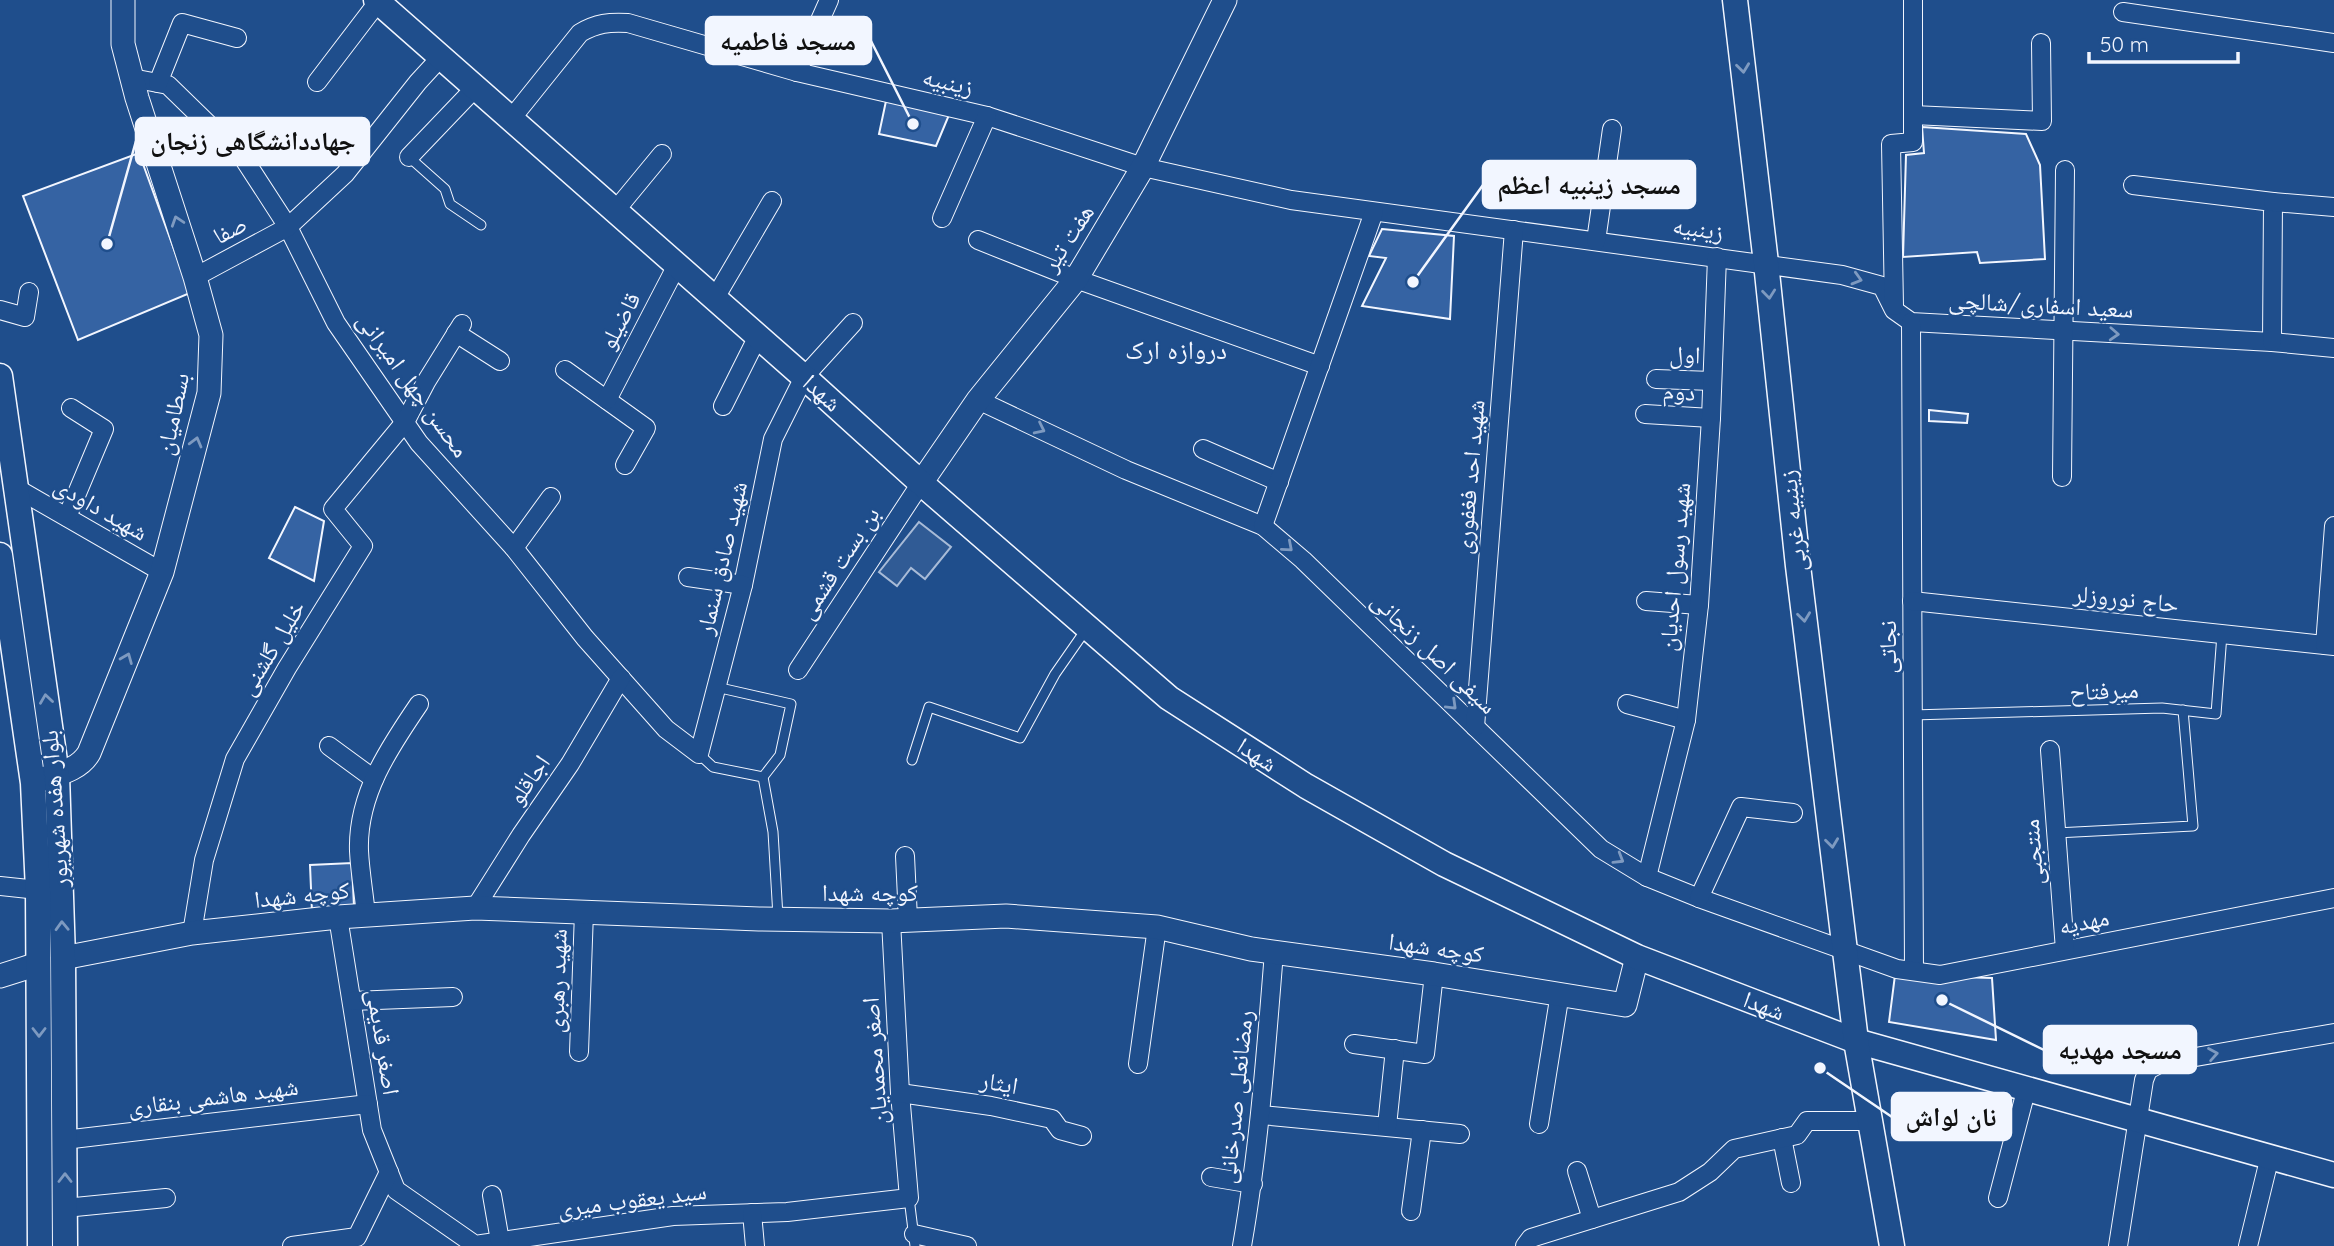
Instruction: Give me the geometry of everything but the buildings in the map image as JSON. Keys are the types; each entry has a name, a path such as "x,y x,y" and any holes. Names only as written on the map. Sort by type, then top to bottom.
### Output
{"main road":[{"name":"زینبیه غربی","path":"1735,0 1798,566 1856,1041 1892,1246"},
{"name":"شهدا","path":"377,1 921,483 1169,698 1306,786 1444,864 1637,957 1856,1041 2334,1175"},
{"name":"بلوار هفده شهریور","path":"0,376 57,775 63,958 65,1246"},
{"name":"بلوار هفده شهریور","path":"0,555 33,783 38,890 40,1246"}],"street":[{"name":"بسطامیان","path":"33,783 74,768 85,760 89,753 162,572 209,393 211,335 132,78 123,44 122,0"},
{"path":"797,72 829,0"},
{"name":"هفت تیر","path":"921,483 978,400 1076,279 1143,167 1225,0"},
{"path":"1894,310 1891,144 1913,142 1913,0"},
{"path":"317,82 377,1"},
{"path":"2123,12 2334,43"},
{"path":"158,83 182,23 237,38"},
{"name":"زینبیه","path":"511,119 580,33 594,24 628,23 797,72 987,116 1143,167 1292,200 1766,263"},
{"path":"1913,115 2042,121 2041,43"},
{"name":"صفا","path":"195,277 288,228 345,174 441,57"},
{"name":"محسن چهل امیرانی","path":"132,78 168,85 244,159 288,228 336,323 419,443 514,548 585,638 666,729 699,754"},
{"path":"409,156 475,88"},
{"path":"942,218 987,116"},
{"path":"1596,241 1612,129"},
{"path":"615,211 662,155"},
{"path":"2062,477 2065,170"},
{"path":"2133,185 2334,207"},
{"path":"715,298 772,201"},
{"path":"2272,342 2273,202"},
{"path":"1263,526 1374,212"},
{"name":"شهید احد فغفوری","path":"1475,727 1514,230"},
{"path":"978,240 1076,279 1320,366"},
{"name":"شهید رسول احدیان","path":"1647,877 1686,720 1699,605 1711,418 1717,257"},
{"path":"1766,263 1842,275 1882,286 1894,310 1911,322"},
{"name":"قاضیلو","path":"607,400 677,265"},
{"path":"0,310 25,317 29,292"},
{"name":"سعید اسفاری/شالچی","path":"1911,322 2272,342 2334,348"},
{"name":"نجاتی","path":"1911,322 1913,971"},
{"name":"شهید صادق سنمار","path":"699,754 743,585 774,439 804,377 853,323"},
{"path":"405,422 459,329 500,361"},
{"path":"723,406 758,336"},
{"path":"565,370 646,428 625,465"},
{"name":"اول","path":"1656,379 1712,381"},
{"name":"سیفی اصل زنجانی","path":"978,400 1126,470 1263,526 1303,560 1601,849 1647,877 1846,951"},
{"path":"67,517 104,429 71,408"},
{"name":"دوم","path":"1645,415 1711,418"},
{"name":"خلیل گلشنی","path":"192,933 204,860 235,759 287,668 363,546 333,509 405,422"},
{"path":"1203,449 1279,482"},
{"name":"بن بست قشمی","path":"798,670 921,483"},
{"name":"شهید داودی","path":"16,488 162,572"},
{"path":"514,548 551,497"},
{"path":"2330,646 2334,526"},
{"path":"688,577 743,585"},
{"path":"1646,601 1699,605"},
{"name":"حاج نوروزلر","path":"1912,601 2330,646"},
{"name":"اجاقلو","path":"475,908 570,764 621,678"},
{"path":"366,915 359,849 361,819 367,793 393,743 419,704"},
{"path":"1627,704 1686,720"},
{"path":"329,746 374,779"},
{"name":"منتجبی","path":"2050,750 2065,950"},
{"path":"1699,898 1741,807 1793,813"},
{"name":"اصغر محمدیان","path":"905,856 900,920 900,1093 909,1198"},
{"path":"0,886 38,890"},
{"name":"مهدیه","path":"1846,951 1897,969 1940,975 2334,898"},
{"name":"کوچه شهدا","path":"63,958 192,933 338,917 475,908 778,919 900,920 1006,916 1157,927 1251,949 1434,974 1625,1005 1637,957"},
{"name":"شهید رهبری","path":"579,1052 584,912"},
{"name":"اصغر قدیمی","path":"338,917 372,1130 389,1172"},
{"path":"1138,1063 1157,927"},
{"name":"رمضانعلی صدرخانی","path":"1242,1246 1261,1115 1274,952"},
{"path":"0,975 38,964"},
{"path":"1354,1044 1426,1054 1434,974"},
{"path":"1539,1124 1560,993"},
{"path":"352,1001 453,997"},
{"path":"2118,1246 2144,1080 2148,1070 2161,1063 2334,1033"},
{"path":"1387,1126 1395,1049"},
{"path":"1998,1198 2027,1087"},
{"name":"ایثار","path":"900,1093 991,1106 1052,1119 1060,1130 1082,1136"},
{"name":"شهید هاشمی بنقاری","path":"64,1140 368,1104"},
{"path":"1261,1115 1460,1134"},
{"path":"1525,1246 1531,1238 1679,1192 1710,1172 1734,1149 1797,1135 1807,1121 1870,1121"},
{"path":"1411,1211 1422,1130"},
{"path":"1782,1138 1791,1183"},
{"path":"2248,1246 2270,1156"},
{"path":"1577,1171 1592,1219"},
{"path":"292,1246 310,1246 357,1237 389,1172"},
{"name":"سید یعقوب میری","path":"389,1172 396,1190 475,1245 673,1216 787,1212 909,1198"},
{"path":"1211,1177 1252,1184"},
{"path":"492,1195 500,1241"},
{"path":"65,1208 166,1198"},
{"path":"752,1213 755,1246"},
{"path":"914,1240 967,1246"}],"lane":[{"path":"409,156 445,189 450,204 481,225"},
{"path":"912,760 929,707 1020,738 1055,674 1088,627"},
{"name":"میرفتاح","path":"1912,715 2162,708 2216,714 2222,634"},
{"path":"716,687 791,704 780,755 763,777 773,832 778,919"},
{"path":"2055,833 2193,826 2183,710"},
{"path":"699,754 713,767 763,777"},
{"path":"909,1198 914,1240"}],"shaded area":[{"path":"919,522 951,547 925,579 911,568 897,586 879,572"}],"place":[{"name":"مسجد فاطمیه","path":"913,124"},
{"name":"جهاددانشگاهی زنجان","path":"107,244"},
{"name":"مسجد زینبیه اعظم","path":"1413,282"},
{"name":"مسجد مهدیه","path":"1942,1000"},
{"name":"نان لواش","path":"1820,1068"}],"district":[{"name":"دروازه ارک","path":"1176,350"}]}
